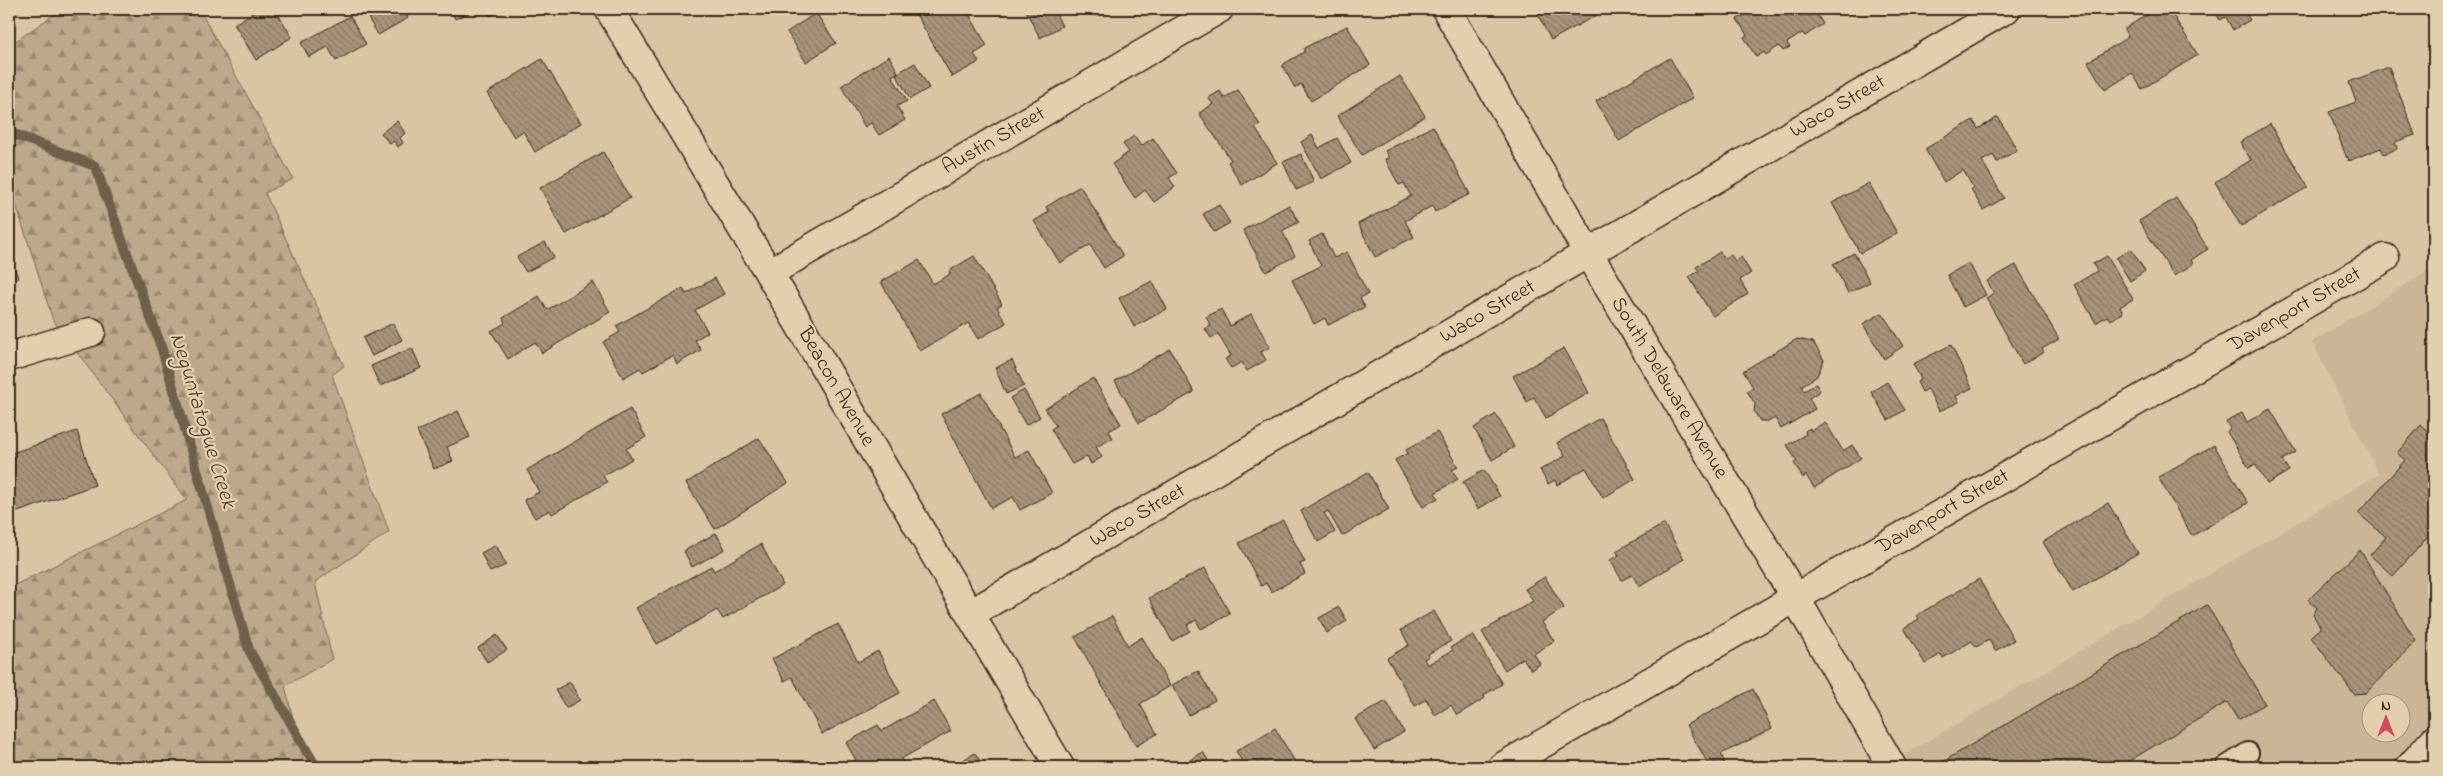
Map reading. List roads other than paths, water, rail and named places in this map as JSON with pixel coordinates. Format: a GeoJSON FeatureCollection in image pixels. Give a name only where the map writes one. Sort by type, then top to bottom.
{"type":"FeatureCollection","features":[{"type":"Feature","properties":{"kind":"street","name":"Beacon Avenue"},"geometry":{"type":"LineString","coordinates":[[609,9],[769,273],[1060,767]]}},
{"type":"Feature","properties":{"kind":"street","name":"Austin Street"},"geometry":{"type":"LineString","coordinates":[[769,273],[1219,9]]}},
{"type":"Feature","properties":{"kind":"street","name":"South Delaware Avenue"},"geometry":{"type":"LineString","coordinates":[[1446,9],[1588,253],[1795,597],[1892,767]]}},
{"type":"Feature","properties":{"kind":"street","name":"Waco Street"},"geometry":{"type":"LineString","coordinates":[[970,614],[2006,9]]}},
{"type":"Feature","properties":{"kind":"street","name":"Davenport Street"},"geometry":{"type":"LineString","coordinates":[[1502,767],[2385,258]]}},
{"type":"Feature","properties":{"kind":"street"},"geometry":{"type":"LineString","coordinates":[[9,358],[91,332]]}},
{"type":"Feature","properties":{"kind":"street"},"geometry":{"type":"LineString","coordinates":[[2410,767],[2434,740]]}},
{"type":"Feature","properties":{"kind":"lane"},"geometry":{"type":"LineString","coordinates":[[2226,767],[2248,753]]}},
{"type":"Feature","properties":{"kind":"waterway","name":"Neguntatogue Creek"},"geometry":{"type":"LineString","coordinates":[[9,132],[95,166],[161,346],[249,650],[316,767]]}}]}
